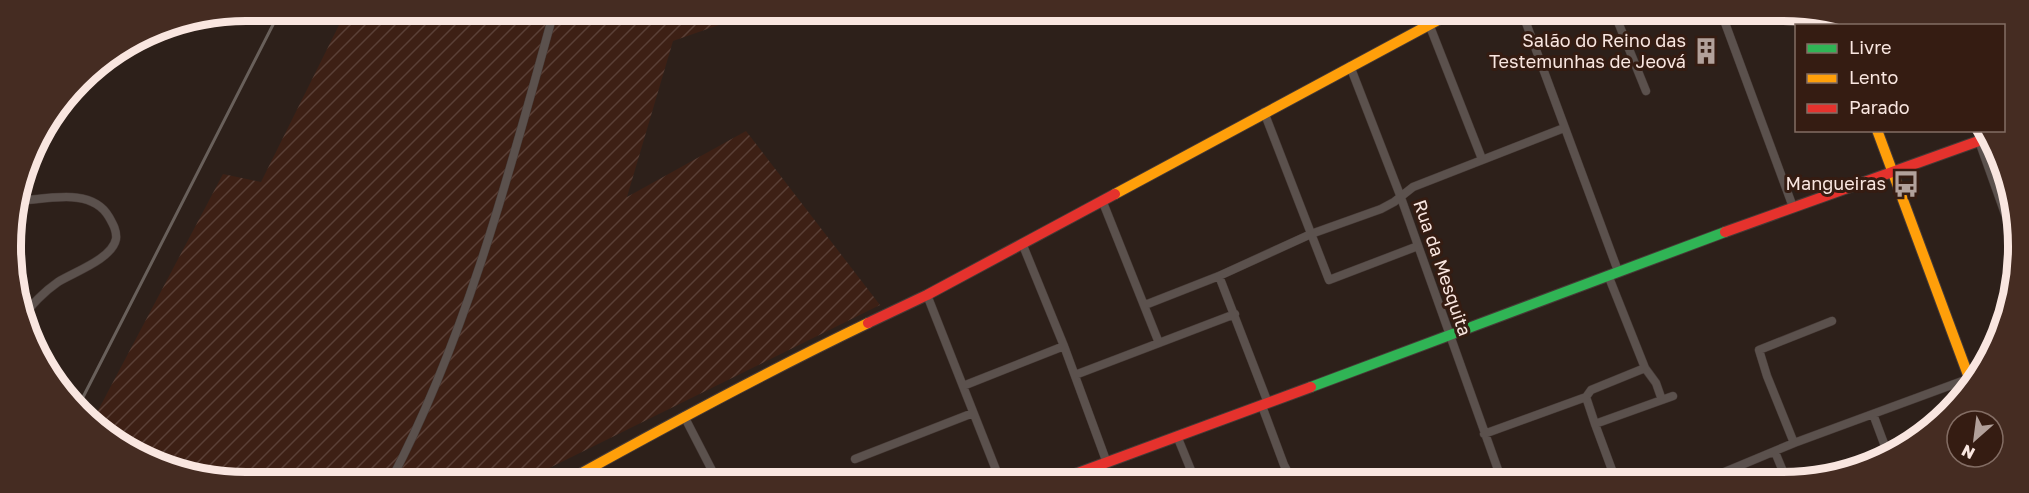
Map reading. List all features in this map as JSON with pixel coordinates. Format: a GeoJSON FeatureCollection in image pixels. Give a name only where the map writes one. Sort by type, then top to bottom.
{"type":"FeatureCollection","features":[{"type":"Feature","properties":{"kind":"street"},"geometry":{"type":"LineString","coordinates":[[395,472],[432,392],[469,299],[551,21]]}},
{"type":"Feature","properties":{"kind":"street"},"geometry":{"type":"LineString","coordinates":[[583,472],[799,356],[927,295],[1435,21]]}},
{"type":"Feature","properties":{"kind":"street"},"geometry":{"type":"LineString","coordinates":[[1525,21],[1645,368],[1656,383],[1662,400]]}},
{"type":"Feature","properties":{"kind":"street"},"geometry":{"type":"LineString","coordinates":[[1618,21],[1646,91]]}},
{"type":"Feature","properties":{"kind":"street"},"geometry":{"type":"LineString","coordinates":[[1724,21],[1793,207]]}},
{"type":"Feature","properties":{"kind":"street"},"geometry":{"type":"LineString","coordinates":[[1429,24],[1482,159]]}},
{"type":"Feature","properties":{"kind":"street","name":"Rua da Mesquita"},"geometry":{"type":"LineString","coordinates":[[1350,66],[1400,195],[1499,472]]}},
{"type":"Feature","properties":{"kind":"street"},"geometry":{"type":"LineString","coordinates":[[1264,112],[1329,280],[1418,246]]}},
{"type":"Feature","properties":{"kind":"street"},"geometry":{"type":"LineString","coordinates":[[1145,305],[1219,276],[1311,234],[1381,209],[1413,187],[1564,128]]}},
{"type":"Feature","properties":{"kind":"street"},"geometry":{"type":"LineString","coordinates":[[1878,132],[1970,373]]}},
{"type":"Feature","properties":{"kind":"street"},"geometry":{"type":"LineString","coordinates":[[1082,472],[1450,336],[1613,273],[1982,141]]}},
{"type":"Feature","properties":{"kind":"street"},"geometry":{"type":"LineString","coordinates":[[1986,148],[2005,209]]}},
{"type":"Feature","properties":{"kind":"street"},"geometry":{"type":"LineString","coordinates":[[26,201],[88,199],[106,211],[115,229],[116,241],[107,255],[55,284],[30,308]]}},
{"type":"Feature","properties":{"kind":"street"},"geometry":{"type":"LineString","coordinates":[[1102,200],[1159,343]]}},
{"type":"Feature","properties":{"kind":"street"},"geometry":{"type":"LineString","coordinates":[[1022,243],[1064,346],[1107,463]]}},
{"type":"Feature","properties":{"kind":"street"},"geometry":{"type":"LineString","coordinates":[[1219,276],[1235,314],[1288,472]]}},
{"type":"Feature","properties":{"kind":"street"},"geometry":{"type":"LineString","coordinates":[[927,295],[997,472]]}},
{"type":"Feature","properties":{"kind":"street"},"geometry":{"type":"LineString","coordinates":[[1075,375],[1235,314]]}},
{"type":"Feature","properties":{"kind":"street"},"geometry":{"type":"LineString","coordinates":[[1794,443],[1759,350],[1832,321]]}},
{"type":"Feature","properties":{"kind":"street"},"geometry":{"type":"LineString","coordinates":[[963,386],[1064,346]]}},
{"type":"Feature","properties":{"kind":"street"},"geometry":{"type":"LineString","coordinates":[[1484,434],[1586,397],[1591,390],[1645,368]]}},
{"type":"Feature","properties":{"kind":"street"},"geometry":{"type":"LineString","coordinates":[[1724,472],[1794,443],[1962,382]]}},
{"type":"Feature","properties":{"kind":"street"},"geometry":{"type":"LineString","coordinates":[[1595,424],[1673,396]]}},
{"type":"Feature","properties":{"kind":"street"},"geometry":{"type":"LineString","coordinates":[[1586,397],[1612,470]]}},
{"type":"Feature","properties":{"kind":"street"},"geometry":{"type":"LineString","coordinates":[[855,459],[973,413]]}},
{"type":"Feature","properties":{"kind":"street"},"geometry":{"type":"LineString","coordinates":[[1873,414],[1885,448]]}},
{"type":"Feature","properties":{"kind":"street"},"geometry":{"type":"LineString","coordinates":[[684,416],[713,472]]}},
{"type":"Feature","properties":{"kind":"street"},"geometry":{"type":"LineString","coordinates":[[1178,436],[1192,472]]}},
{"type":"Feature","properties":{"kind":"street"},"geometry":{"type":"LineString","coordinates":[[1775,452],[1783,472]]}},
{"type":"Feature","properties":{"kind":"shaded area"},"geometry":{"type":"Polygon","coordinates":[[[341,21],[730,21],[673,41],[627,197],[746,131],[880,305],[541,472],[232,472],[203,468],[147,449],[121,434],[96,414],[223,174],[261,182],[341,21]]]}},
{"type":"Feature","properties":{"kind":"railway"},"geometry":{"type":"LineString","coordinates":[[82,400],[275,21]]}},
{"type":"Feature","properties":{"kind":"traffic: fast"},"geometry":{"type":"LineString","coordinates":[[1311,387],[1725,232]]}},
{"type":"Feature","properties":{"kind":"traffic: slow"},"geometry":{"type":"LineString","coordinates":[[1115,194],[1436,21]]}},
{"type":"Feature","properties":{"kind":"traffic: slow"},"geometry":{"type":"LineString","coordinates":[[1878,132],[1968,375]]}},
{"type":"Feature","properties":{"kind":"traffic: slow"},"geometry":{"type":"LineString","coordinates":[[584,472],[717,399],[868,323]]}},
{"type":"Feature","properties":{"kind":"traffic: jam"},"geometry":{"type":"LineString","coordinates":[[1725,232],[1981,140]]}},
{"type":"Feature","properties":{"kind":"traffic: jam"},"geometry":{"type":"LineString","coordinates":[[868,323],[927,295],[1115,194]]}},
{"type":"Feature","properties":{"kind":"traffic: jam"},"geometry":{"type":"LineString","coordinates":[[1081,472],[1311,387]]}},
{"type":"Feature","properties":{"kind":"place","name":"Salão do Reino das Testemunhas de Jeová"},"geometry":{"type":"Point","coordinates":[1706,51]}},
{"type":"Feature","properties":{"kind":"place","name":"Mangueiras"},"geometry":{"type":"Point","coordinates":[1906,184]}}]}
